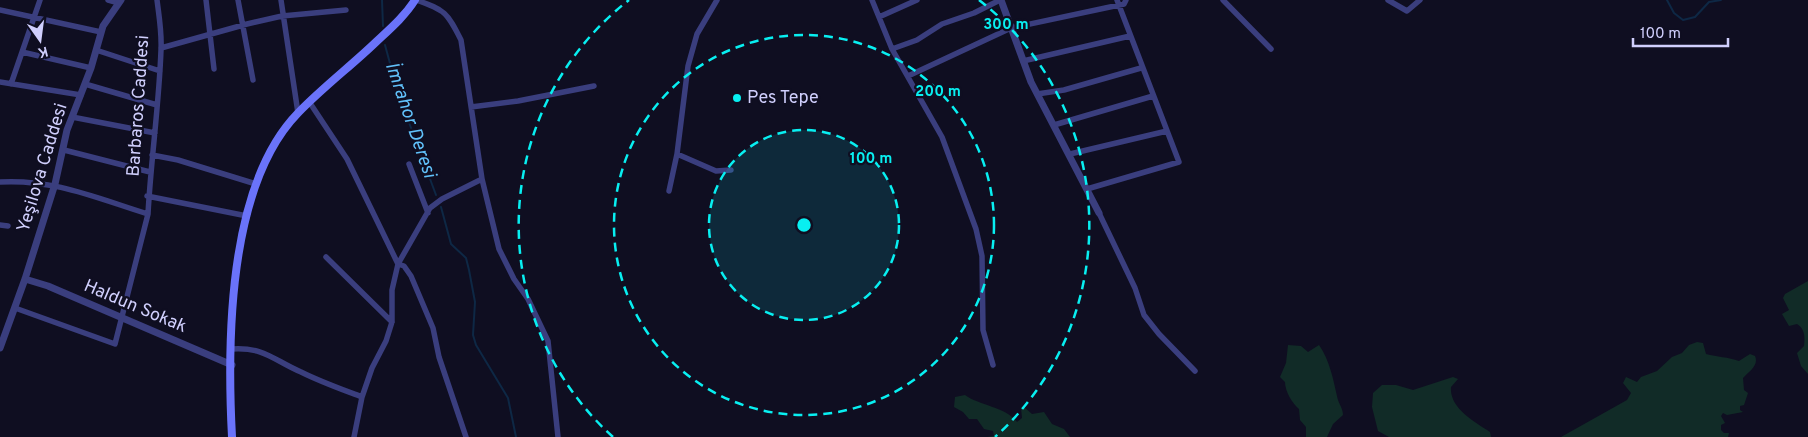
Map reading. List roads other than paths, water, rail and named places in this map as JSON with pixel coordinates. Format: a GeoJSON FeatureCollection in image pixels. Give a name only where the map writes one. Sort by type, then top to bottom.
{"type":"FeatureCollection","features":[{"type":"Feature","properties":{"kind":"main road"},"geometry":{"type":"LineString","coordinates":[[232,435],[232,298],[241,236],[256,184],[266,160],[279,137],[298,113],[392,27],[407,12],[415,0]]}},
{"type":"Feature","properties":{"kind":"street"},"geometry":{"type":"LineString","coordinates":[[11,84],[40,0]]}},
{"type":"Feature","properties":{"kind":"street"},"geometry":{"type":"LineString","coordinates":[[108,0],[120,2]]}},
{"type":"Feature","properties":{"kind":"street","name":"Barbaros Caddesi"},"geometry":{"type":"LineString","coordinates":[[15,308],[115,344],[148,214],[147,196],[155,133],[161,48],[157,0]]}},
{"type":"Feature","properties":{"kind":"street"},"geometry":{"type":"LineString","coordinates":[[206,0],[214,69]]}},
{"type":"Feature","properties":{"kind":"street"},"geometry":{"type":"LineString","coordinates":[[238,0],[253,80]]}},
{"type":"Feature","properties":{"kind":"street"},"geometry":{"type":"LineString","coordinates":[[281,0],[298,113]]}},
{"type":"Feature","properties":{"kind":"street"},"geometry":{"type":"LineString","coordinates":[[415,0],[442,9],[452,22],[461,40],[482,180],[499,249],[514,280],[528,299],[548,341],[558,437]]}},
{"type":"Feature","properties":{"kind":"street"},"geometry":{"type":"LineString","coordinates":[[669,191],[677,154],[688,66],[698,34],[717,0]]}},
{"type":"Feature","properties":{"kind":"street"},"geometry":{"type":"LineString","coordinates":[[872,0],[892,48],[942,137],[976,229],[982,256],[983,330],[993,365]]}},
{"type":"Feature","properties":{"kind":"street"},"geometry":{"type":"LineString","coordinates":[[879,17],[917,0]]}},
{"type":"Feature","properties":{"kind":"street"},"geometry":{"type":"LineString","coordinates":[[892,48],[917,40],[942,24],[974,13],[1000,0],[1037,94],[1070,154],[1099,213],[1134,288],[1144,315],[1159,334],[1195,371]]}},
{"type":"Feature","properties":{"kind":"street"},"geometry":{"type":"LineString","coordinates":[[908,76],[1011,28],[1118,2],[1124,4],[1126,0]]}},
{"type":"Feature","properties":{"kind":"street"},"geometry":{"type":"LineString","coordinates":[[1223,0],[1271,50]]}},
{"type":"Feature","properties":{"kind":"street"},"geometry":{"type":"LineString","coordinates":[[1388,0],[1407,11],[1420,0]]}},
{"type":"Feature","properties":{"kind":"street","name":"Yeşilova Caddesi"},"geometry":{"type":"LineString","coordinates":[[0,348],[25,279],[55,184],[72,117],[86,84],[103,26],[120,2]]}},
{"type":"Feature","properties":{"kind":"street"},"geometry":{"type":"LineString","coordinates":[[1087,189],[1178,162],[1141,68],[1118,2]]}},
{"type":"Feature","properties":{"kind":"street"},"geometry":{"type":"LineString","coordinates":[[0,10],[101,32]]}},
{"type":"Feature","properties":{"kind":"street"},"geometry":{"type":"LineString","coordinates":[[161,48],[210,36],[242,25],[282,16],[346,10]]}},
{"type":"Feature","properties":{"kind":"street"},"geometry":{"type":"LineString","coordinates":[[1023,61],[1130,36]]}},
{"type":"Feature","properties":{"kind":"street"},"geometry":{"type":"LineString","coordinates":[[96,50],[160,71]]}},
{"type":"Feature","properties":{"kind":"street"},"geometry":{"type":"LineString","coordinates":[[22,52],[91,68]]}},
{"type":"Feature","properties":{"kind":"street"},"geometry":{"type":"LineString","coordinates":[[1037,94],[1064,90],[1141,68]]}},
{"type":"Feature","properties":{"kind":"street"},"geometry":{"type":"LineString","coordinates":[[0,82],[82,95]]}},
{"type":"Feature","properties":{"kind":"street"},"geometry":{"type":"LineString","coordinates":[[86,84],[157,106]]}},
{"type":"Feature","properties":{"kind":"street"},"geometry":{"type":"LineString","coordinates":[[471,107],[518,101],[594,86]]}},
{"type":"Feature","properties":{"kind":"street"},"geometry":{"type":"LineString","coordinates":[[1054,125],[1153,96]]}},
{"type":"Feature","properties":{"kind":"street"},"geometry":{"type":"LineString","coordinates":[[310,103],[347,160],[398,264],[404,266],[411,276],[433,328],[441,364],[466,437]]}},
{"type":"Feature","properties":{"kind":"street"},"geometry":{"type":"LineString","coordinates":[[72,117],[155,133]]}},
{"type":"Feature","properties":{"kind":"street"},"geometry":{"type":"LineString","coordinates":[[1070,154],[1167,131]]}},
{"type":"Feature","properties":{"kind":"street"},"geometry":{"type":"LineString","coordinates":[[64,150],[150,172]]}},
{"type":"Feature","properties":{"kind":"street"},"geometry":{"type":"LineString","coordinates":[[677,154],[716,172],[731,170]]}},
{"type":"Feature","properties":{"kind":"street"},"geometry":{"type":"LineString","coordinates":[[152,155],[178,160],[256,184]]}},
{"type":"Feature","properties":{"kind":"street"},"geometry":{"type":"LineString","coordinates":[[409,164],[428,213]]}},
{"type":"Feature","properties":{"kind":"street"},"geometry":{"type":"LineString","coordinates":[[354,437],[362,397],[392,322],[392,290],[398,264],[428,213],[442,199],[482,180]]}},
{"type":"Feature","properties":{"kind":"street"},"geometry":{"type":"LineString","coordinates":[[0,182],[24,181],[55,184],[148,214]]}},
{"type":"Feature","properties":{"kind":"street"},"geometry":{"type":"LineString","coordinates":[[147,196],[247,216]]}},
{"type":"Feature","properties":{"kind":"street"},"geometry":{"type":"LineString","coordinates":[[0,225],[8,226]]}},
{"type":"Feature","properties":{"kind":"street"},"geometry":{"type":"LineString","coordinates":[[326,257],[392,322]]}},
{"type":"Feature","properties":{"kind":"street","name":"Haldun Sokak"},"geometry":{"type":"LineString","coordinates":[[25,279],[232,365]]}},
{"type":"Feature","properties":{"kind":"street"},"geometry":{"type":"LineString","coordinates":[[232,349],[248,348],[273,355],[302,373],[362,397]]}},
{"type":"Feature","properties":{"kind":"waterway","name":"İmrahor Deresi"},"geometry":{"type":"LineString","coordinates":[[382,0],[383,26]]}},
{"type":"Feature","properties":{"kind":"waterway"},"geometry":{"type":"LineString","coordinates":[[1667,0],[1674,13],[1683,20],[1695,17],[1709,2],[1721,0]]}},
{"type":"Feature","properties":{"kind":"waterway","name":"İmrahor Deresi"},"geometry":{"type":"LineString","coordinates":[[385,45],[398,93],[436,195]]}},
{"type":"Feature","properties":{"kind":"waterway","name":"İmrahor Deresi"},"geometry":{"type":"LineString","coordinates":[[441,207],[451,244],[466,258],[475,302],[473,335],[476,345],[508,398],[516,437]]}},
{"type":"Feature","properties":{"kind":"place","name":"Pes Tepe"},"geometry":{"type":"Point","coordinates":[737,98]}}]}
